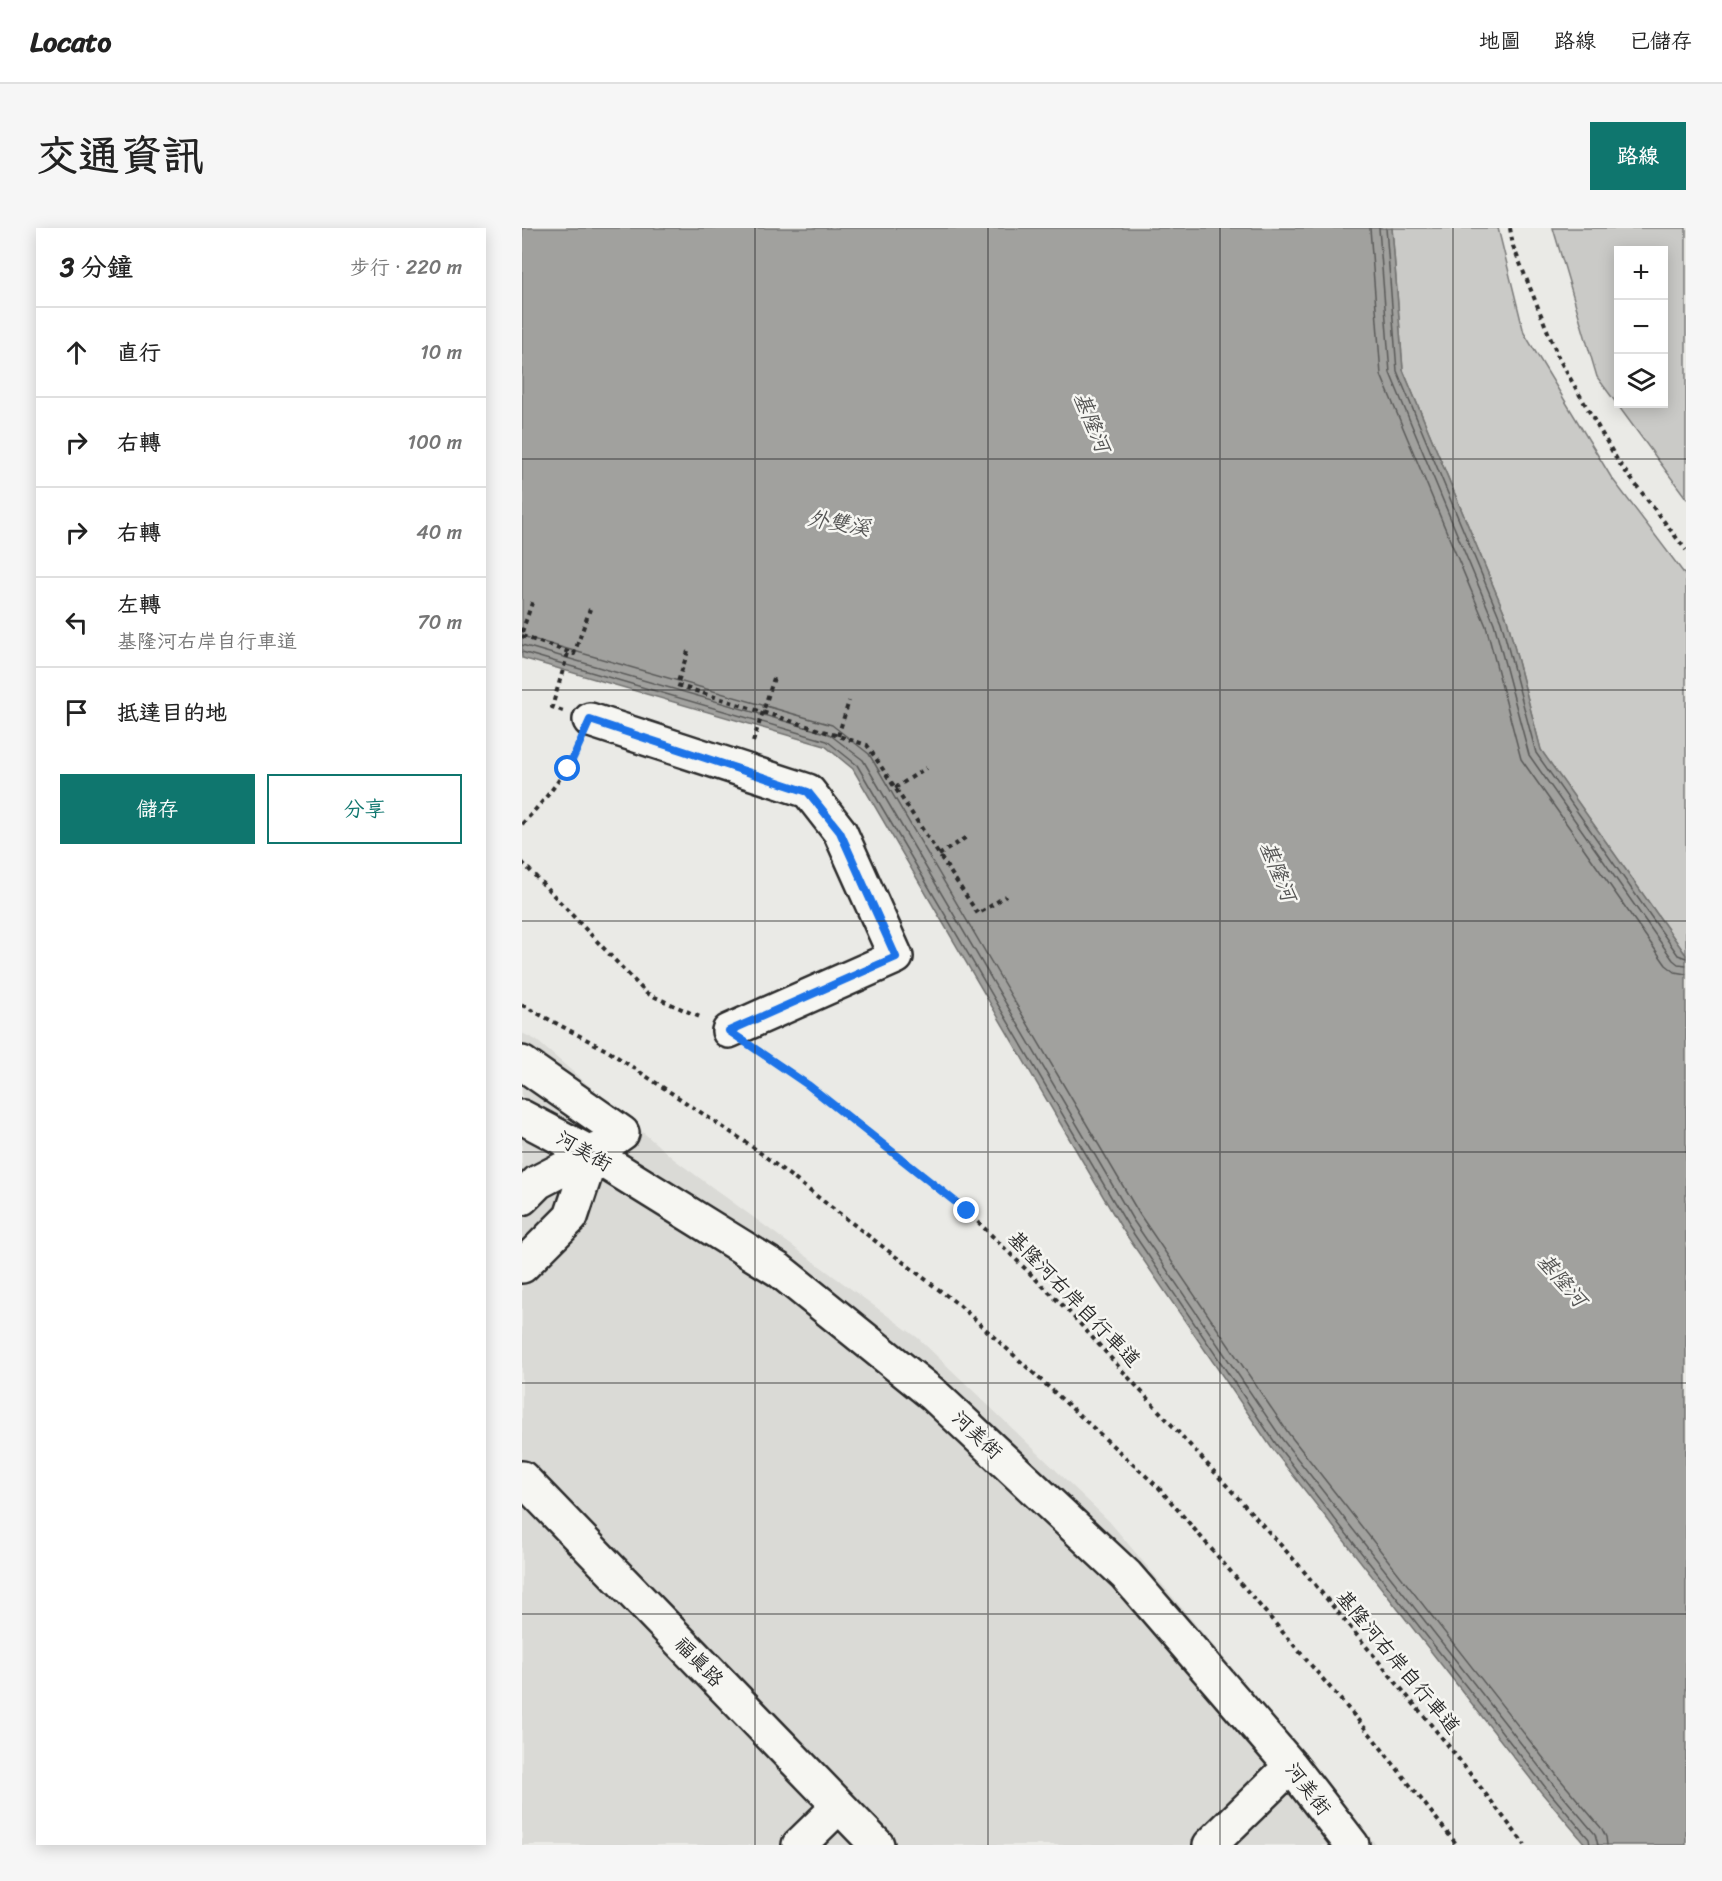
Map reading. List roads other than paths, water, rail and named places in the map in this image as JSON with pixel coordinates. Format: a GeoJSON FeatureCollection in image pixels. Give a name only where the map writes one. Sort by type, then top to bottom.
{"type":"FeatureCollection","features":[{"type":"Feature","properties":{"kind":"street"},"geometry":{"type":"LineString","coordinates":[[590,720],[808,792],[840,832],[892,946],[896,957],[729,1031]]}},
{"type":"Feature","properties":{"kind":"street"},"geometry":{"type":"LineString","coordinates":[[522,1063],[622,1133],[592,1154],[538,1182],[522,1198]]}},
{"type":"Feature","properties":{"kind":"street","name":"河美街"},"geometry":{"type":"LineString","coordinates":[[522,1117],[592,1154],[779,1270],[934,1395],[1126,1575],[1291,1766],[1352,1845]]}},
{"type":"Feature","properties":{"kind":"street"},"geometry":{"type":"LineString","coordinates":[[522,1266],[571,1217],[592,1154]]}},
{"type":"Feature","properties":{"kind":"street","name":"福真路"},"geometry":{"type":"LineString","coordinates":[[522,1478],[877,1845]]}},
{"type":"Feature","properties":{"kind":"street"},"geometry":{"type":"LineString","coordinates":[[1209,1845],[1291,1766]]}},
{"type":"Feature","properties":{"kind":"street"},"geometry":{"type":"LineString","coordinates":[[799,1845],[838,1806]]}},
{"type":"Feature","properties":{"kind":"water"},"geometry":{"type":"Polygon","coordinates":[[[522,228],[1392,228],[1403,370],[1507,619],[1541,750],[1686,955],[1686,1845],[1586,1845],[1541,1792],[1271,1447],[1121,1227],[853,769],[825,746],[522,658],[522,228]]]}},
{"type":"Feature","properties":{"kind":"water label","name":"基隆河"},"geometry":{"type":"Point","coordinates":[1092,422]}},
{"type":"Feature","properties":{"kind":"water label","name":"外雙溪"},"geometry":{"type":"Point","coordinates":[839,523]}},
{"type":"Feature","properties":{"kind":"water label","name":"基隆河"},"geometry":{"type":"Point","coordinates":[1278,871]}},
{"type":"Feature","properties":{"kind":"water label","name":"基隆河"},"geometry":{"type":"Point","coordinates":[1562,1280]}}]}
